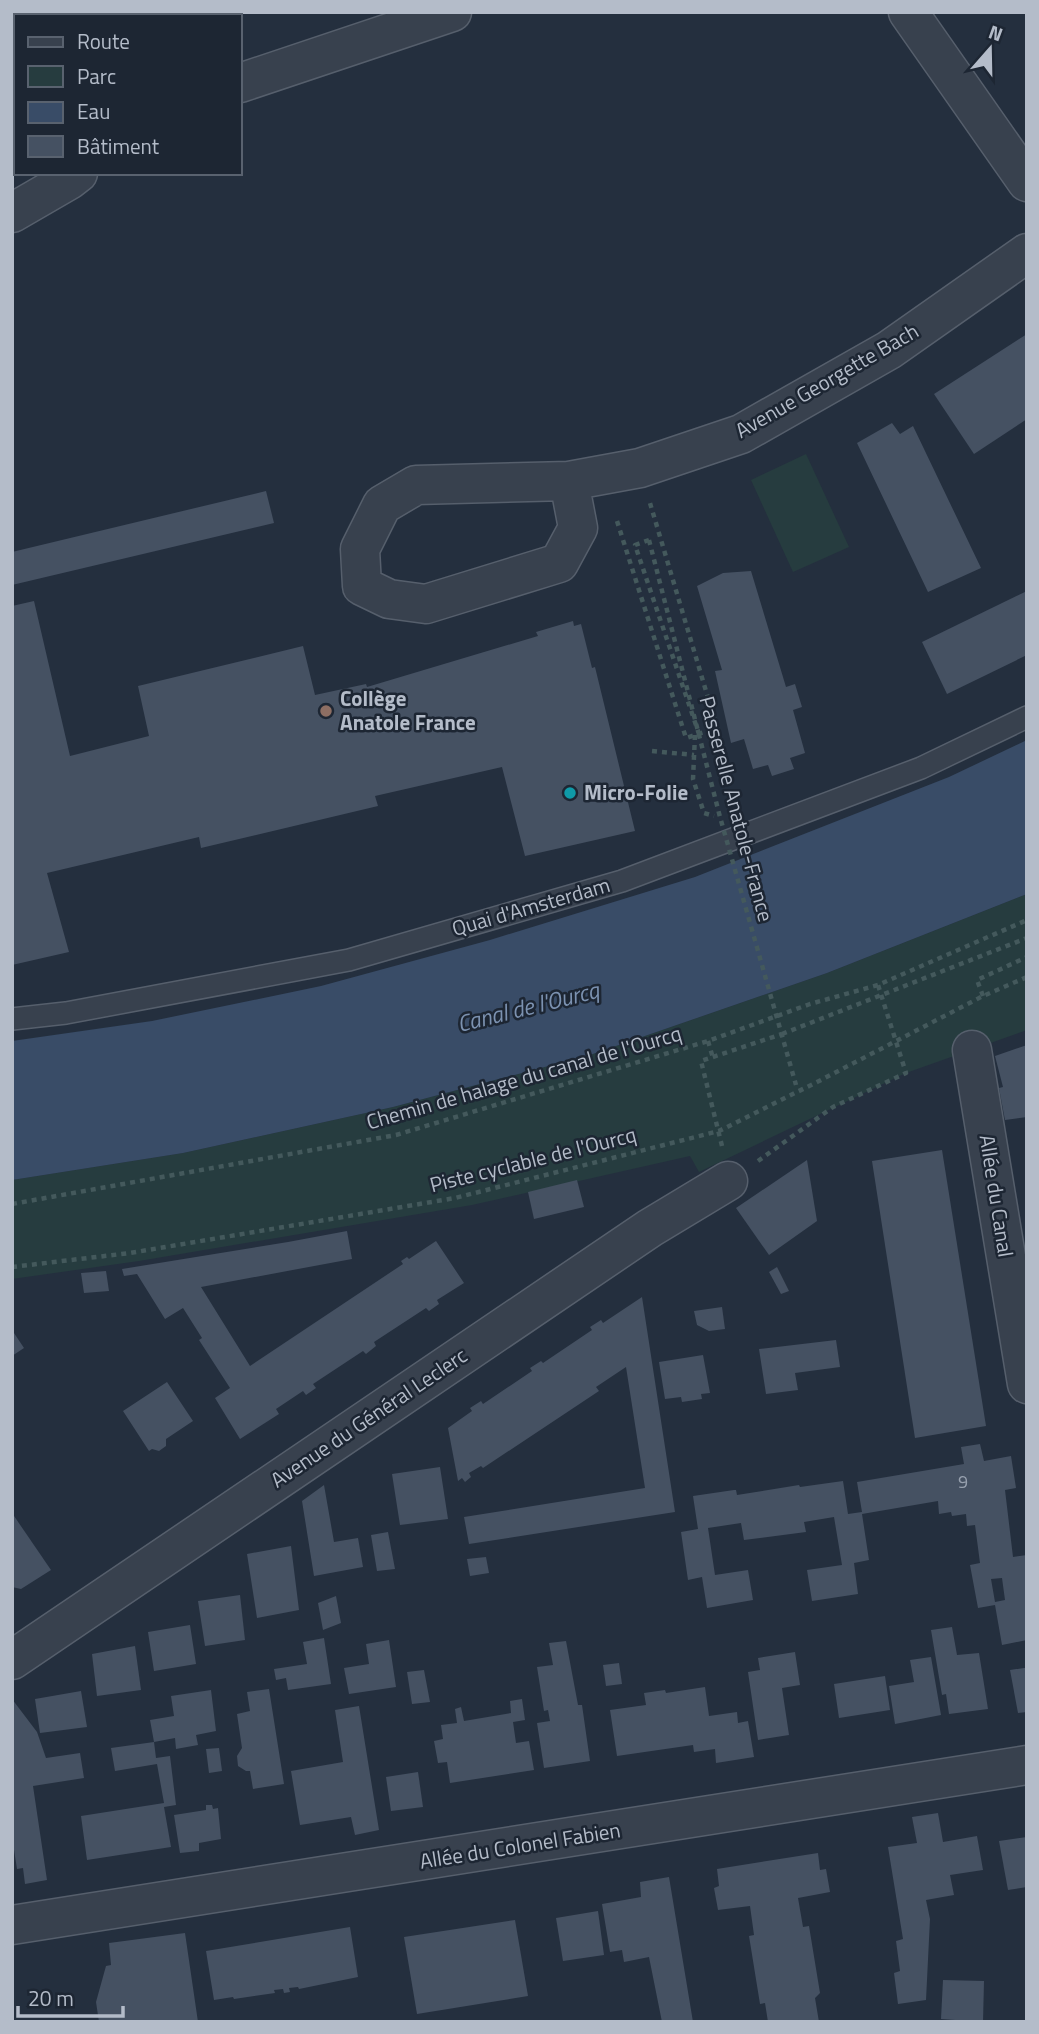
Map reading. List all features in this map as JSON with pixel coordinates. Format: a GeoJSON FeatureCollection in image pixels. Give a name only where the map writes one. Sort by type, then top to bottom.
{"type":"FeatureCollection","features":[{"type":"Feature","properties":{"kind":"street"},"geometry":{"type":"LineString","coordinates":[[242,82],[452,12]]}},
{"type":"Feature","properties":{"kind":"street"},"geometry":{"type":"LineString","coordinates":[[908,12],[1027,182]]}},
{"type":"Feature","properties":{"kind":"street"},"geometry":{"type":"LineString","coordinates":[[12,213],[75,175]]}},
{"type":"Feature","properties":{"kind":"street","name":"Avenue Georgette Bach"},"geometry":{"type":"LineString","coordinates":[[586,478],[578,528],[559,563],[426,604],[389,599],[362,586],[360,549],[382,505],[416,485],[586,478],[640,468],[741,434],[889,350],[1027,253]]}},
{"type":"Feature","properties":{"kind":"street","name":"Allée du Canal"},"geometry":{"type":"LineString","coordinates":[[972,1050],[1027,1384]]}},
{"type":"Feature","properties":{"kind":"street","name":"Avenue du Général Leclerc"},"geometry":{"type":"LineString","coordinates":[[12,1660],[650,1228],[728,1181]]}},
{"type":"Feature","properties":{"kind":"street","name":"Allée du Colonel Fabien"},"geometry":{"type":"LineString","coordinates":[[12,1925],[1027,1765]]}},
{"type":"Feature","properties":{"kind":"lane","name":"Quai d'Amsterdam"},"geometry":{"type":"LineString","coordinates":[[12,1019],[66,1013],[349,960],[622,881],[921,768],[1027,717]]}},
{"type":"Feature","properties":{"kind":"path"},"geometry":{"type":"LineString","coordinates":[[586,478],[686,738],[717,728],[640,468]]}},
{"type":"Feature","properties":{"kind":"path","name":"Passerelle Anatole-France"},"geometry":{"type":"LineString","coordinates":[[697,735],[694,719],[635,545],[649,540],[720,817],[796,1085]]}},
{"type":"Feature","properties":{"kind":"path"},"geometry":{"type":"LineString","coordinates":[[697,735],[693,779],[704,813]]}},
{"type":"Feature","properties":{"kind":"path"},"geometry":{"type":"LineString","coordinates":[[652,751],[694,755]]}},
{"type":"Feature","properties":{"kind":"path","name":"Chemin de halage du canal de l'Ourcq"},"geometry":{"type":"LineString","coordinates":[[12,1204],[396,1135],[708,1041],[810,1004],[878,985],[1027,920]]}},
{"type":"Feature","properties":{"kind":"path"},"geometry":{"type":"LineString","coordinates":[[719,1131],[701,1061],[782,1034],[1027,938]]}},
{"type":"Feature","properties":{"kind":"path"},"geometry":{"type":"LineString","coordinates":[[983,996],[977,980],[1027,957]]}},
{"type":"Feature","properties":{"kind":"path","name":"Piste cyclable de l'Ourcq"},"geometry":{"type":"LineString","coordinates":[[12,1267],[130,1253],[455,1198],[719,1131],[983,996],[1027,977]]}},
{"type":"Feature","properties":{"kind":"path"},"geometry":{"type":"LineString","coordinates":[[728,1181],[833,1107],[906,1073],[878,985]]}},
{"type":"Feature","properties":{"kind":"path"},"geometry":{"type":"LineString","coordinates":[[708,1041],[713,1058]]}},
{"type":"Feature","properties":{"kind":"green space"},"geometry":{"type":"Polygon","coordinates":[[[806,454],[849,547],[793,572],[751,480],[806,454]]]}},
{"type":"Feature","properties":{"kind":"green space"},"geometry":{"type":"Polygon","coordinates":[[[1027,894],[1027,1030],[906,1073],[699,1172],[690,1156],[472,1205],[139,1261],[12,1279],[12,1180],[183,1153],[393,1107],[590,1055],[827,973],[1027,894]]]}},
{"type":"Feature","properties":{"kind":"water","name":"Canal de l'Ourcq"},"geometry":{"type":"Polygon","coordinates":[[[1027,740],[1027,894],[827,973],[590,1055],[393,1107],[183,1153],[12,1180],[12,1041],[152,1021],[321,986],[490,940],[695,877],[949,777],[1027,740]]]}},
{"type":"Feature","properties":{"kind":"building"},"geometry":{"type":"Polygon","coordinates":[[[23,12],[174,12],[170,14],[23,12]]]}},
{"type":"Feature","properties":{"kind":"building"},"geometry":{"type":"Polygon","coordinates":[[[1027,334],[1027,419],[974,454],[934,394],[1027,334]]]}},
{"type":"Feature","properties":{"kind":"building"},"geometry":{"type":"Polygon","coordinates":[[[892,423],[900,434],[913,426],[981,568],[928,592],[857,443],[892,423]]]}},
{"type":"Feature","properties":{"kind":"building"},"geometry":{"type":"Polygon","coordinates":[[[266,491],[274,523],[12,585],[12,552],[266,491]]]}},
{"type":"Feature","properties":{"kind":"building"},"geometry":{"type":"Polygon","coordinates":[[[751,571],[786,687],[795,684],[802,707],[793,710],[805,753],[790,758],[794,769],[772,776],[768,765],[753,769],[744,739],[731,743],[715,671],[722,670],[697,586],[723,573],[751,571]]]}},
{"type":"Feature","properties":{"kind":"building"},"geometry":{"type":"Polygon","coordinates":[[[1027,591],[1027,655],[947,694],[922,642],[1027,591]]]}},
{"type":"Feature","properties":{"kind":"building"},"geometry":{"type":"Polygon","coordinates":[[[34,601],[70,756],[149,736],[138,686],[303,646],[315,695],[366,684],[367,687],[538,636],[536,632],[573,621],[574,626],[581,624],[592,668],[595,667],[635,831],[525,856],[502,767],[375,796],[378,806],[201,848],[199,837],[47,873],[69,952],[12,965],[12,606],[34,601]]]}},
{"type":"Feature","properties":{"kind":"building"},"geometry":{"type":"Polygon","coordinates":[[[1027,1045],[1027,1117],[1005,1120],[999,1088],[1003,1087],[995,1056],[1027,1045]]]}},
{"type":"Feature","properties":{"kind":"building"},"geometry":{"type":"Polygon","coordinates":[[[942,1150],[986,1426],[915,1438],[872,1161],[942,1150]]]}},
{"type":"Feature","properties":{"kind":"building"},"geometry":{"type":"Polygon","coordinates":[[[807,1160],[817,1221],[769,1255],[736,1208],[807,1160]]]}},
{"type":"Feature","properties":{"kind":"building"},"geometry":{"type":"Polygon","coordinates":[[[577,1180],[584,1207],[534,1219],[528,1192],[577,1180]]]}},
{"type":"Feature","properties":{"kind":"building"},"geometry":{"type":"Polygon","coordinates":[[[347,1231],[352,1259],[201,1287],[250,1366],[403,1264],[401,1261],[407,1257],[409,1259],[436,1241],[464,1283],[437,1300],[439,1304],[429,1311],[426,1308],[374,1342],[376,1346],[366,1354],[363,1351],[313,1384],[316,1388],[306,1395],[303,1391],[276,1409],[279,1414],[240,1439],[215,1398],[230,1388],[199,1340],[202,1338],[183,1308],[165,1319],[137,1274],[124,1276],[122,1269],[347,1231]]]}},
{"type":"Feature","properties":{"kind":"building"},"geometry":{"type":"Polygon","coordinates":[[[777,1267],[789,1291],[781,1294],[769,1272],[777,1267]]]}},
{"type":"Feature","properties":{"kind":"building"},"geometry":{"type":"Polygon","coordinates":[[[106,1271],[109,1291],[84,1293],[81,1273],[106,1271]]]}},
{"type":"Feature","properties":{"kind":"building"},"geometry":{"type":"Polygon","coordinates":[[[642,1297],[675,1512],[469,1544],[464,1517],[645,1488],[626,1367],[596,1387],[599,1391],[483,1468],[481,1466],[469,1473],[471,1477],[465,1482],[462,1478],[458,1481],[448,1428],[472,1411],[470,1408],[481,1401],[483,1404],[532,1371],[530,1368],[541,1361],[543,1363],[592,1330],[590,1327],[601,1320],[603,1323],[642,1297]]]}},
{"type":"Feature","properties":{"kind":"building"},"geometry":{"type":"Polygon","coordinates":[[[722,1307],[725,1329],[709,1331],[697,1325],[694,1311],[722,1307]]]}},
{"type":"Feature","properties":{"kind":"building"},"geometry":{"type":"Polygon","coordinates":[[[12,1330],[24,1348],[12,1356],[12,1330]]]}},
{"type":"Feature","properties":{"kind":"building"},"geometry":{"type":"Polygon","coordinates":[[[836,1340],[840,1367],[795,1373],[798,1390],[766,1394],[759,1349],[836,1340]]]}},
{"type":"Feature","properties":{"kind":"building"},"geometry":{"type":"Polygon","coordinates":[[[703,1355],[710,1393],[701,1394],[702,1399],[682,1402],[681,1397],[665,1399],[659,1362],[703,1355]]]}},
{"type":"Feature","properties":{"kind":"building"},"geometry":{"type":"Polygon","coordinates":[[[167,1382],[193,1421],[166,1439],[166,1446],[159,1451],[149,1451],[123,1411],[167,1382]]]}},
{"type":"Feature","properties":{"kind":"building"},"geometry":{"type":"Polygon","coordinates":[[[980,1444],[984,1461],[1011,1456],[1016,1488],[1005,1490],[1013,1557],[1027,1555],[1027,1640],[1002,1645],[995,1605],[978,1608],[970,1565],[980,1563],[975,1525],[967,1526],[966,1514],[939,1514],[938,1501],[862,1514],[869,1560],[854,1563],[858,1594],[812,1601],[807,1570],[842,1565],[834,1517],[804,1522],[806,1532],[744,1540],[741,1523],[708,1528],[715,1575],[748,1570],[753,1600],[707,1608],[702,1577],[688,1580],[681,1532],[698,1529],[693,1496],[734,1490],[737,1495],[843,1481],[848,1514],[862,1512],[857,1482],[964,1464],[961,1447],[980,1444]],[[1002,1578],[991,1579],[995,1602],[1005,1600],[1002,1578]]]}},
{"type":"Feature","properties":{"kind":"building"},"geometry":{"type":"Polygon","coordinates":[[[440,1467],[448,1519],[400,1525],[392,1474],[440,1467]]]}},
{"type":"Feature","properties":{"kind":"building"},"geometry":{"type":"Polygon","coordinates":[[[324,1485],[334,1542],[358,1538],[363,1567],[314,1576],[302,1501],[324,1485]]]}},
{"type":"Feature","properties":{"kind":"building"},"geometry":{"type":"Polygon","coordinates":[[[12,1513],[51,1570],[21,1589],[12,1587],[12,1513]]]}},
{"type":"Feature","properties":{"kind":"building"},"geometry":{"type":"Polygon","coordinates":[[[388,1532],[395,1569],[377,1571],[371,1535],[388,1532]]]}},
{"type":"Feature","properties":{"kind":"building"},"geometry":{"type":"Polygon","coordinates":[[[291,1546],[299,1610],[257,1618],[247,1554],[291,1546]]]}},
{"type":"Feature","properties":{"kind":"building"},"geometry":{"type":"Polygon","coordinates":[[[486,1557],[489,1573],[470,1576],[467,1559],[486,1557]]]}},
{"type":"Feature","properties":{"kind":"building"},"geometry":{"type":"Polygon","coordinates":[[[240,1595],[245,1640],[205,1646],[198,1601],[240,1595]]]}},
{"type":"Feature","properties":{"kind":"building"},"geometry":{"type":"Polygon","coordinates":[[[336,1596],[341,1623],[323,1630],[318,1603],[336,1596]]]}},
{"type":"Feature","properties":{"kind":"building"},"geometry":{"type":"Polygon","coordinates":[[[190,1625],[196,1664],[154,1671],[148,1632],[190,1625]]]}},
{"type":"Feature","properties":{"kind":"building"},"geometry":{"type":"Polygon","coordinates":[[[952,1627],[957,1655],[979,1653],[988,1709],[949,1714],[946,1694],[942,1695],[931,1630],[952,1627]]]}},
{"type":"Feature","properties":{"kind":"building"},"geometry":{"type":"Polygon","coordinates":[[[324,1638],[331,1684],[288,1690],[286,1678],[276,1680],[274,1669],[307,1664],[303,1642],[324,1638]]]}},
{"type":"Feature","properties":{"kind":"building"},"geometry":{"type":"Polygon","coordinates":[[[389,1640],[396,1687],[349,1694],[344,1668],[369,1664],[366,1644],[389,1640]]]}},
{"type":"Feature","properties":{"kind":"building"},"geometry":{"type":"Polygon","coordinates":[[[566,1641],[578,1705],[582,1705],[590,1761],[544,1768],[537,1723],[550,1721],[548,1710],[544,1711],[537,1667],[553,1665],[549,1643],[566,1641]]]}},
{"type":"Feature","properties":{"kind":"building"},"geometry":{"type":"Polygon","coordinates":[[[135,1646],[141,1690],[97,1696],[92,1654],[135,1646]]]}},
{"type":"Feature","properties":{"kind":"building"},"geometry":{"type":"Polygon","coordinates":[[[795,1652],[800,1685],[782,1688],[789,1735],[758,1740],[748,1672],[760,1670],[758,1658],[795,1652]]]}},
{"type":"Feature","properties":{"kind":"building"},"geometry":{"type":"Polygon","coordinates":[[[931,1657],[941,1715],[895,1724],[889,1686],[914,1682],[910,1660],[931,1657]]]}},
{"type":"Feature","properties":{"kind":"building"},"geometry":{"type":"Polygon","coordinates":[[[619,1663],[622,1684],[606,1686],[603,1665],[619,1663]]]}},
{"type":"Feature","properties":{"kind":"building"},"geometry":{"type":"Polygon","coordinates":[[[1027,1668],[1027,1712],[1018,1713],[1010,1670],[1027,1668]]]}},
{"type":"Feature","properties":{"kind":"building"},"geometry":{"type":"Polygon","coordinates":[[[424,1670],[430,1702],[412,1704],[407,1672],[424,1670]]]}},
{"type":"Feature","properties":{"kind":"building"},"geometry":{"type":"Polygon","coordinates":[[[885,1676],[890,1710],[839,1718],[834,1684],[885,1676]]]}},
{"type":"Feature","properties":{"kind":"building"},"geometry":{"type":"Polygon","coordinates":[[[705,1687],[709,1716],[737,1712],[738,1723],[748,1721],[754,1757],[716,1763],[715,1749],[694,1752],[693,1745],[617,1756],[610,1710],[646,1705],[644,1693],[665,1690],[666,1693],[705,1687]]]}},
{"type":"Feature","properties":{"kind":"building"},"geometry":{"type":"Polygon","coordinates":[[[269,1689],[284,1784],[253,1789],[250,1771],[238,1766],[237,1756],[242,1748],[237,1714],[250,1711],[247,1692],[269,1689]]]}},
{"type":"Feature","properties":{"kind":"building"},"geometry":{"type":"Polygon","coordinates":[[[211,1690],[216,1731],[196,1735],[198,1745],[176,1749],[175,1738],[154,1742],[150,1720],[174,1716],[171,1696],[211,1690]]]}},
{"type":"Feature","properties":{"kind":"building"},"geometry":{"type":"Polygon","coordinates":[[[81,1691],[87,1727],[40,1733],[35,1699],[81,1691]]]}},
{"type":"Feature","properties":{"kind":"building"},"geometry":{"type":"Polygon","coordinates":[[[12,1699],[37,1732],[46,1758],[80,1753],[84,1778],[33,1786],[47,1880],[25,1884],[23,1868],[17,1869],[12,1837],[12,1699]]]}},
{"type":"Feature","properties":{"kind":"building"},"geometry":{"type":"Polygon","coordinates":[[[522,1699],[525,1720],[513,1722],[516,1743],[529,1741],[534,1770],[450,1783],[447,1762],[438,1763],[434,1741],[443,1739],[441,1725],[457,1723],[455,1709],[461,1707],[464,1721],[511,1713],[510,1701],[522,1699]]]}},
{"type":"Feature","properties":{"kind":"building"},"geometry":{"type":"Polygon","coordinates":[[[359,1706],[379,1830],[355,1835],[351,1817],[300,1825],[291,1771],[343,1762],[335,1710],[359,1706]]]}},
{"type":"Feature","properties":{"kind":"building"},"geometry":{"type":"Polygon","coordinates":[[[154,1742],[156,1758],[170,1756],[176,1805],[164,1807],[171,1847],[87,1860],[81,1816],[164,1803],[157,1764],[115,1771],[111,1748],[154,1742]]]}},
{"type":"Feature","properties":{"kind":"building"},"geometry":{"type":"Polygon","coordinates":[[[219,1748],[222,1771],[209,1773],[206,1749],[219,1748]]]}},
{"type":"Feature","properties":{"kind":"building"},"geometry":{"type":"Polygon","coordinates":[[[418,1772],[423,1807],[391,1811],[386,1777],[418,1772]]]}},
{"type":"Feature","properties":{"kind":"building"},"geometry":{"type":"Polygon","coordinates":[[[206,1805],[212,1805],[213,1809],[218,1808],[221,1839],[199,1843],[199,1851],[180,1853],[174,1815],[206,1810],[206,1805]]]}},
{"type":"Feature","properties":{"kind":"building"},"geometry":{"type":"Polygon","coordinates":[[[938,1813],[943,1842],[977,1836],[983,1870],[950,1875],[954,1895],[926,1900],[930,1919],[926,2000],[898,2004],[894,1973],[900,1971],[896,1941],[903,1939],[888,1847],[917,1843],[912,1817],[938,1813]]]}},
{"type":"Feature","properties":{"kind":"building"},"geometry":{"type":"Polygon","coordinates":[[[1027,1837],[1027,1887],[1008,1890],[999,1841],[1027,1837]]]}},
{"type":"Feature","properties":{"kind":"building"},"geometry":{"type":"Polygon","coordinates":[[[818,1853],[820,1870],[826,1869],[830,1892],[798,1898],[803,1927],[809,1926],[820,1993],[815,1998],[819,2022],[768,2022],[765,2003],[760,2004],[749,1936],[754,1935],[750,1906],[718,1910],[714,1888],[719,1886],[717,1869],[818,1853]]]}},
{"type":"Feature","properties":{"kind":"building"},"geometry":{"type":"Polygon","coordinates":[[[669,1877],[693,2022],[662,2022],[649,1957],[624,1962],[622,1950],[610,1952],[602,1904],[641,1897],[640,1882],[669,1877]]]}},
{"type":"Feature","properties":{"kind":"building"},"geometry":{"type":"Polygon","coordinates":[[[598,1911],[604,1955],[563,1961],[556,1918],[598,1911]]]}},
{"type":"Feature","properties":{"kind":"building"},"geometry":{"type":"Polygon","coordinates":[[[515,1920],[528,1996],[417,2014],[404,1937],[515,1920]]]}},
{"type":"Feature","properties":{"kind":"building"},"geometry":{"type":"Polygon","coordinates":[[[350,1927],[358,1977],[299,1989],[289,1988],[290,1992],[284,1993],[283,1989],[274,1990],[275,1993],[214,2000],[206,1951],[350,1927]]]}},
{"type":"Feature","properties":{"kind":"building"},"geometry":{"type":"Polygon","coordinates":[[[185,1933],[198,2022],[99,2022],[96,2002],[106,1966],[111,1965],[109,1943],[185,1933]]]}},
{"type":"Feature","properties":{"kind":"building"},"geometry":{"type":"Polygon","coordinates":[[[943,1980],[984,1981],[983,2022],[941,2019],[943,1980]]]}},
{"type":"Feature","properties":{"kind":"place","name":"Collège Anatole France"},"geometry":{"type":"Point","coordinates":[326,711]}},
{"type":"Feature","properties":{"kind":"place","name":"Micro-Folie"},"geometry":{"type":"Point","coordinates":[570,793]}}]}
